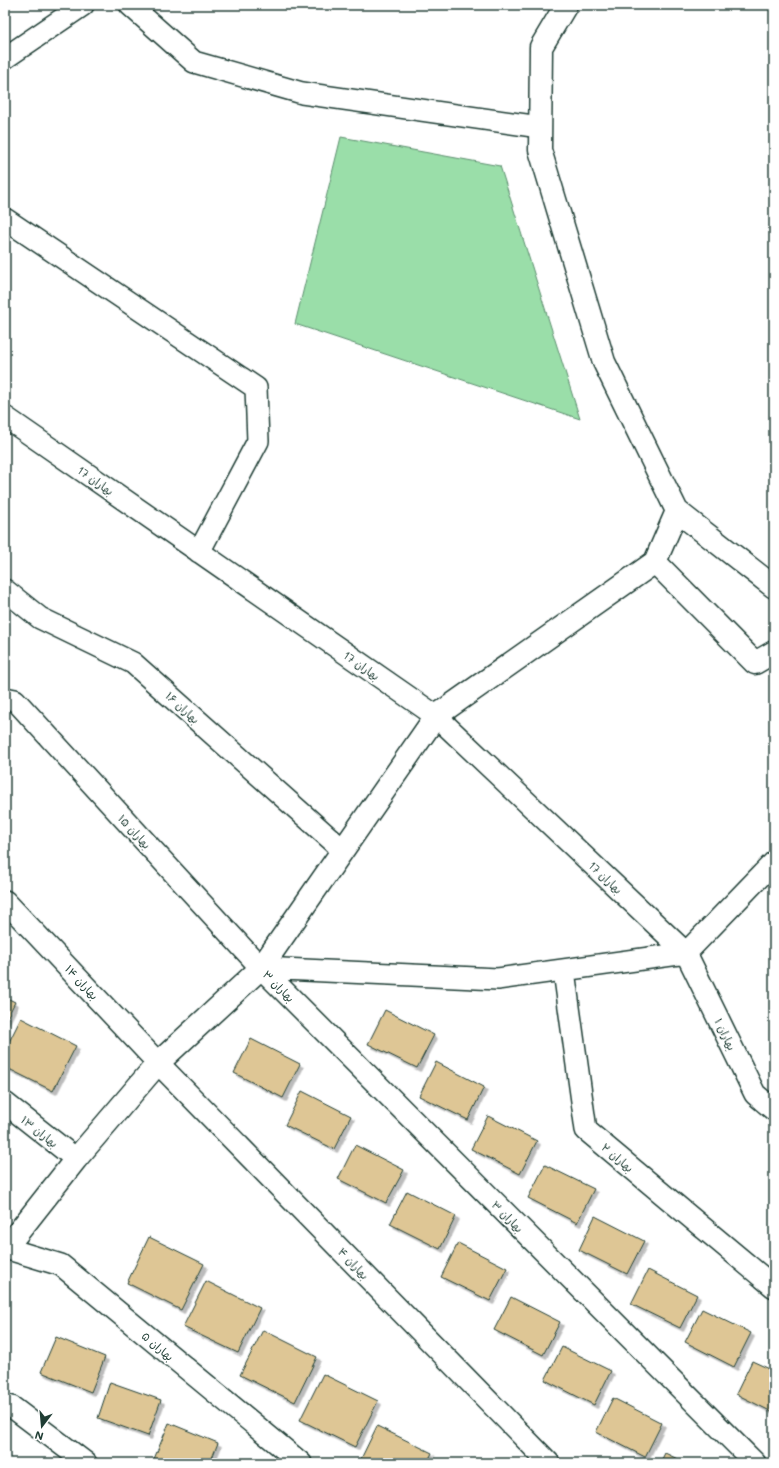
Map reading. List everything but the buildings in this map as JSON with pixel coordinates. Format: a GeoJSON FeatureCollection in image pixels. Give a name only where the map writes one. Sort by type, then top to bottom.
{"type":"FeatureCollection","features":[{"type":"Feature","properties":{"kind":"street"},"geometry":{"type":"LineString","coordinates":[[5,58],[83,5]]}},
{"type":"Feature","properties":{"kind":"street"},"geometry":{"type":"LineString","coordinates":[[130,5],[194,62],[302,93],[540,127]]}},
{"type":"Feature","properties":{"kind":"street"},"geometry":{"type":"LineString","coordinates":[[566,5],[541,47],[540,150],[604,362],[677,511],[774,587]]}},
{"type":"Feature","properties":{"kind":"street"},"geometry":{"type":"LineString","coordinates":[[5,219],[256,388],[258,441],[199,552]]}},
{"type":"Feature","properties":{"kind":"street","name":"بهاران 17"},"geometry":{"type":"LineString","coordinates":[[5,417],[436,716],[686,953]]}},
{"type":"Feature","properties":{"kind":"street"},"geometry":{"type":"LineString","coordinates":[[5,1248],[76,1159],[158,1063],[261,968],[436,716],[654,562],[677,511]]}},
{"type":"Feature","properties":{"kind":"street"},"geometry":{"type":"LineString","coordinates":[[654,562],[755,663],[774,652]]}},
{"type":"Feature","properties":{"kind":"street","name":"بهاران ۱۶"},"geometry":{"type":"LineString","coordinates":[[5,590],[40,618],[133,664],[343,850]]}},
{"type":"Feature","properties":{"kind":"street","name":"بهاران ۱۵"},"geometry":{"type":"LineString","coordinates":[[5,698],[15,700],[261,968]]}},
{"type":"Feature","properties":{"kind":"street"},"geometry":{"type":"LineString","coordinates":[[261,968],[498,979],[686,953],[774,862]]}},
{"type":"Feature","properties":{"kind":"street","name":"بهاران ۱۴"},"geometry":{"type":"LineString","coordinates":[[5,901],[158,1063]]}},
{"type":"Feature","properties":{"kind":"street","name":"بهاران ۱"},"geometry":{"type":"LineString","coordinates":[[686,953],[755,1094],[774,1110]]}},
{"type":"Feature","properties":{"kind":"street","name":"بهاران ۳"},"geometry":{"type":"LineString","coordinates":[[261,968],[755,1463]]}},
{"type":"Feature","properties":{"kind":"street","name":"بهاران ۲"},"geometry":{"type":"LineString","coordinates":[[564,971],[586,1130],[774,1287]]}},
{"type":"Feature","properties":{"kind":"street","name":"بهاران ۴"},"geometry":{"type":"LineString","coordinates":[[158,1063],[549,1463]]}},
{"type":"Feature","properties":{"kind":"street","name":"بهاران ۱۳"},"geometry":{"type":"LineString","coordinates":[[5,1103],[76,1159]]}},
{"type":"Feature","properties":{"kind":"street","name":"بهاران ۵"},"geometry":{"type":"LineString","coordinates":[[5,1248],[61,1265],[301,1463]]}},
{"type":"Feature","properties":{"kind":"street"},"geometry":{"type":"LineString","coordinates":[[5,1405],[12,1406],[86,1463]]}},
{"type":"Feature","properties":{"kind":"green space"},"geometry":{"type":"Polygon","coordinates":[[[341,137],[500,166],[580,419],[295,324],[341,137]]]}}]}
